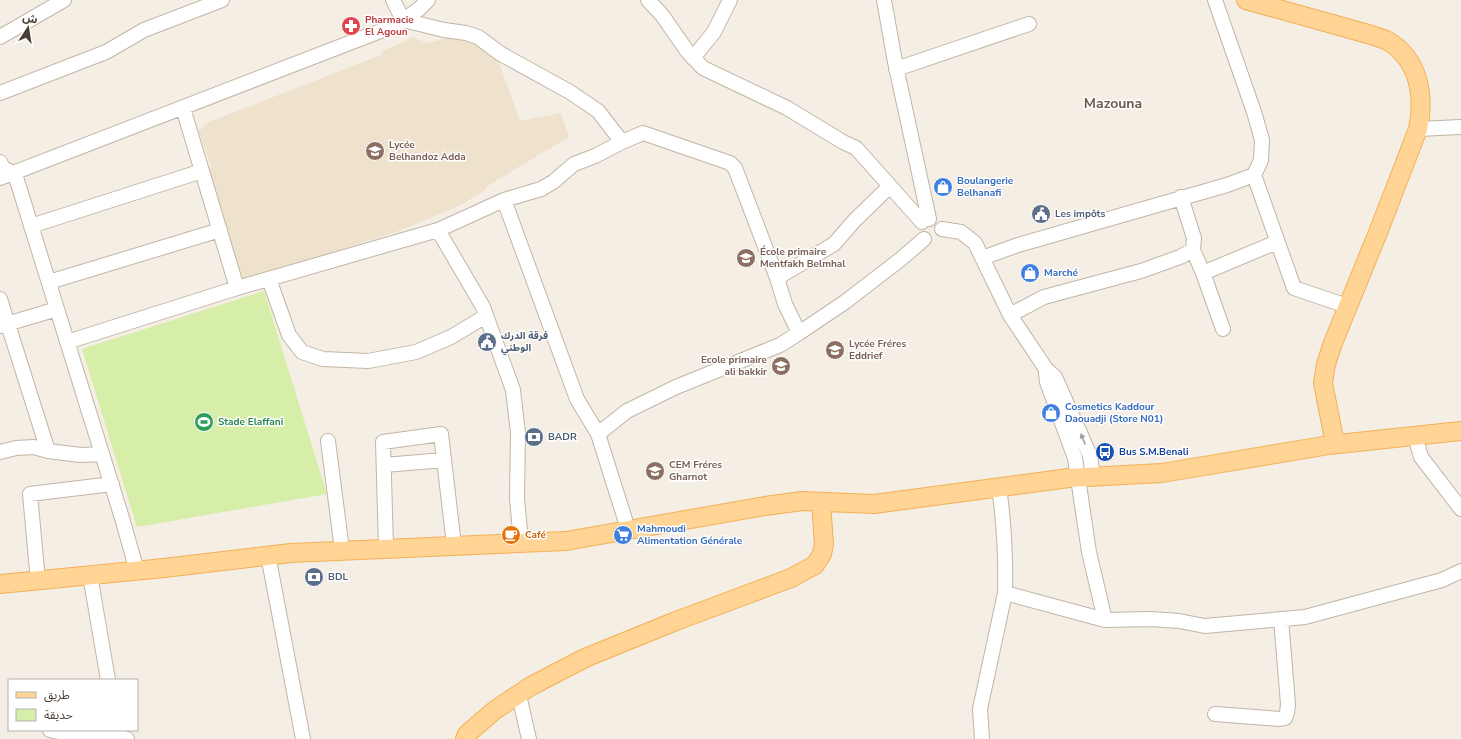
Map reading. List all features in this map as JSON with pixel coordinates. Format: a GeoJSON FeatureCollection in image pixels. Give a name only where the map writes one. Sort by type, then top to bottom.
{"type":"FeatureCollection","features":[{"type":"Feature","properties":{"kind":"main road"},"geometry":{"type":"LineString","coordinates":[[1246,0],[1368,34],[1386,41],[1402,52],[1411,64],[1418,80],[1421,99],[1421,115],[1418,129],[1379,230],[1347,306],[1326,364],[1323,383],[1335,444]]}},
{"type":"Feature","properties":{"kind":"main road"},"geometry":{"type":"LineString","coordinates":[[0,584],[138,571],[268,555],[342,550],[566,541],[765,506],[802,502],[874,504],[1086,477],[1162,473],[1335,444],[1461,431]]}},
{"type":"Feature","properties":{"kind":"main road"},"geometry":{"type":"LineString","coordinates":[[465,739],[467,734],[495,710],[518,694],[585,658],[676,621],[791,578],[815,565],[822,554],[824,544],[820,502]]}},
{"type":"Feature","properties":{"kind":"street"},"geometry":{"type":"LineString","coordinates":[[0,37],[64,0]]}},
{"type":"Feature","properties":{"kind":"street"},"geometry":{"type":"LineString","coordinates":[[0,93],[106,52],[144,30],[222,0]]}},
{"type":"Feature","properties":{"kind":"street"},"geometry":{"type":"LineString","coordinates":[[393,0],[404,20],[444,30],[466,33],[478,37],[501,54],[570,92],[598,111],[622,142]]}},
{"type":"Feature","properties":{"kind":"street"},"geometry":{"type":"LineString","coordinates":[[0,178],[14,174],[396,25],[419,9],[428,0]]}},
{"type":"Feature","properties":{"kind":"street"},"geometry":{"type":"LineString","coordinates":[[648,0],[662,15],[693,58],[703,68],[787,108],[843,142],[856,148],[890,186],[925,220],[936,220],[941,225],[942,229],[940,236],[934,241],[927,241],[924,239],[921,236],[919,229],[925,220],[884,0]]}},
{"type":"Feature","properties":{"kind":"street"},"geometry":{"type":"LineString","coordinates":[[693,58],[714,32],[730,0]]}},
{"type":"Feature","properties":{"kind":"street"},"geometry":{"type":"LineString","coordinates":[[1215,0],[1254,112],[1262,140],[1261,160],[1254,175],[1294,288],[1347,306]]}},
{"type":"Feature","properties":{"kind":"street"},"geometry":{"type":"LineString","coordinates":[[896,69],[1029,24]]}},
{"type":"Feature","properties":{"kind":"street"},"geometry":{"type":"LineString","coordinates":[[183,108],[237,288]]}},
{"type":"Feature","properties":{"kind":"street"},"geometry":{"type":"LineString","coordinates":[[1418,129],[1461,127]]}},
{"type":"Feature","properties":{"kind":"street"},"geometry":{"type":"LineString","coordinates":[[67,342],[237,288],[438,230],[504,200],[541,189],[553,182],[574,164],[595,156],[643,133],[730,163],[735,168],[777,278],[785,304],[798,333]]}},
{"type":"Feature","properties":{"kind":"street"},"geometry":{"type":"LineString","coordinates":[[0,162],[3,168],[14,174],[49,282],[138,571]]}},
{"type":"Feature","properties":{"kind":"street"},"geometry":{"type":"LineString","coordinates":[[31,226],[202,171]]}},
{"type":"Feature","properties":{"kind":"street"},"geometry":{"type":"LineString","coordinates":[[982,258],[1018,245],[1254,175]]}},
{"type":"Feature","properties":{"kind":"street"},"geometry":{"type":"LineString","coordinates":[[777,278],[834,244],[890,186]]}},
{"type":"Feature","properties":{"kind":"street"},"geometry":{"type":"LineString","coordinates":[[1181,197],[1194,238],[1193,250],[1223,329]]}},
{"type":"Feature","properties":{"kind":"street"},"geometry":{"type":"LineString","coordinates":[[504,200],[577,398],[598,434],[628,530]]}},
{"type":"Feature","properties":{"kind":"street"},"geometry":{"type":"LineString","coordinates":[[942,229],[961,232],[975,243],[1010,315],[1046,369],[1047,382],[1075,458],[1086,477],[1080,494],[1089,552],[1105,620]]}},
{"type":"Feature","properties":{"kind":"street"},"geometry":{"type":"LineString","coordinates":[[49,282],[220,230]]}},
{"type":"Feature","properties":{"kind":"street"},"geometry":{"type":"LineString","coordinates":[[438,230],[483,307],[513,390],[518,433],[517,499],[521,542]]}},
{"type":"Feature","properties":{"kind":"street"},"geometry":{"type":"LineString","coordinates":[[598,434],[627,411],[676,387],[780,345],[845,302],[901,260],[924,239]]}},
{"type":"Feature","properties":{"kind":"street"},"geometry":{"type":"LineString","coordinates":[[1203,273],[1277,242]]}},
{"type":"Feature","properties":{"kind":"street"},"geometry":{"type":"LineString","coordinates":[[1010,315],[1044,298],[1141,271],[1180,257],[1193,250]]}},
{"type":"Feature","properties":{"kind":"street"},"geometry":{"type":"LineString","coordinates":[[269,279],[289,335],[302,352],[323,359],[368,361],[416,352],[451,337],[486,316]]}},
{"type":"Feature","properties":{"kind":"street"},"geometry":{"type":"LineString","coordinates":[[0,300],[4,325],[48,451]]}},
{"type":"Feature","properties":{"kind":"street"},"geometry":{"type":"LineString","coordinates":[[4,325],[57,309]]}},
{"type":"Feature","properties":{"kind":"street"},"geometry":{"type":"LineString","coordinates":[[386,548],[383,442],[441,434],[454,545]]}},
{"type":"Feature","properties":{"kind":"street"},"geometry":{"type":"LineString","coordinates":[[1415,436],[1422,457],[1461,509]]}},
{"type":"Feature","properties":{"kind":"street"},"geometry":{"type":"LineString","coordinates":[[328,441],[342,550]]}},
{"type":"Feature","properties":{"kind":"street"},"geometry":{"type":"LineString","coordinates":[[0,452],[16,448],[34,447],[48,451],[81,455],[102,454]]}},
{"type":"Feature","properties":{"kind":"street"},"geometry":{"type":"LineString","coordinates":[[384,465],[444,460]]}},
{"type":"Feature","properties":{"kind":"street"},"geometry":{"type":"LineString","coordinates":[[38,581],[30,494],[112,484]]}},
{"type":"Feature","properties":{"kind":"street"},"geometry":{"type":"LineString","coordinates":[[982,739],[980,709],[1005,593],[1006,561],[999,487]]}},
{"type":"Feature","properties":{"kind":"street"},"geometry":{"type":"LineString","coordinates":[[268,555],[303,739]]}},
{"type":"Feature","properties":{"kind":"street"},"geometry":{"type":"LineString","coordinates":[[1005,593],[1105,620],[1151,619],[1179,621],[1205,626],[1305,617],[1442,580],[1461,571]]}},
{"type":"Feature","properties":{"kind":"street"},"geometry":{"type":"LineString","coordinates":[[90,575],[108,679]]}},
{"type":"Feature","properties":{"kind":"street"},"geometry":{"type":"LineString","coordinates":[[1215,714],[1280,719],[1285,718],[1288,714],[1281,619]]}},
{"type":"Feature","properties":{"kind":"street"},"geometry":{"type":"LineString","coordinates":[[518,694],[529,739]]}},
{"type":"Feature","properties":{"kind":"street"},"geometry":{"type":"LineString","coordinates":[[53,731],[60,733],[119,736]]}},
{"type":"Feature","properties":{"kind":"shaded area","name":"Lycée Belhandoz Adda"},"geometry":{"type":"Polygon","coordinates":[[[413,37],[427,43],[447,38],[476,41],[498,60],[520,121],[561,113],[569,137],[489,185],[484,191],[459,206],[399,231],[240,282],[206,175],[211,166],[198,130],[204,128],[204,124],[381,55],[381,52],[413,37]]]}},
{"type":"Feature","properties":{"kind":"green space","name":"Stade Elaffani"},"geometry":{"type":"Polygon","coordinates":[[[264,291],[327,494],[137,527],[82,349],[264,291]]]}},
{"type":"Feature","properties":{"kind":"place","name":"Pharmacie El Agoun"},"geometry":{"type":"Point","coordinates":[351,26]}},
{"type":"Feature","properties":{"kind":"place","name":"Lycée Belhandoz Adda"},"geometry":{"type":"Point","coordinates":[375,151]}},
{"type":"Feature","properties":{"kind":"place","name":"Boulangerie Belhanafi"},"geometry":{"type":"Point","coordinates":[943,187]}},
{"type":"Feature","properties":{"kind":"place","name":"Les impôts"},"geometry":{"type":"Point","coordinates":[1041,214]}},
{"type":"Feature","properties":{"kind":"place","name":"École primaire Mentfakh Belmhal"},"geometry":{"type":"Point","coordinates":[746,258]}},
{"type":"Feature","properties":{"kind":"place","name":"Marché"},"geometry":{"type":"Point","coordinates":[1030,273]}},
{"type":"Feature","properties":{"kind":"place","name":"فرقة الدرك الوطني"},"geometry":{"type":"Point","coordinates":[487,342]}},
{"type":"Feature","properties":{"kind":"place","name":"Lycée Fréres Eddrief"},"geometry":{"type":"Point","coordinates":[835,350]}},
{"type":"Feature","properties":{"kind":"place","name":"Ecole primaire ali bakkir"},"geometry":{"type":"Point","coordinates":[781,366]}},
{"type":"Feature","properties":{"kind":"place","name":"Cosmetics Kaddour Daouadji (Store N01)"},"geometry":{"type":"Point","coordinates":[1051,413]}},
{"type":"Feature","properties":{"kind":"place","name":"Stade Elaffani"},"geometry":{"type":"Point","coordinates":[204,422]}},
{"type":"Feature","properties":{"kind":"place","name":"BADR"},"geometry":{"type":"Point","coordinates":[534,437]}},
{"type":"Feature","properties":{"kind":"place","name":"Bus S.M.Benali"},"geometry":{"type":"Point","coordinates":[1105,452]}},
{"type":"Feature","properties":{"kind":"place","name":"CEM Fréres Gharnot"},"geometry":{"type":"Point","coordinates":[655,471]}},
{"type":"Feature","properties":{"kind":"place","name":"Café"},"geometry":{"type":"Point","coordinates":[511,535]}},
{"type":"Feature","properties":{"kind":"place","name":"Mahmoudi Alimentation Générale"},"geometry":{"type":"Point","coordinates":[623,535]}},
{"type":"Feature","properties":{"kind":"place","name":"BDL"},"geometry":{"type":"Point","coordinates":[314,577]}},
{"type":"Feature","properties":{"kind":"district","name":"Mazouna"},"geometry":{"type":"Point","coordinates":[1113,103]}}]}
